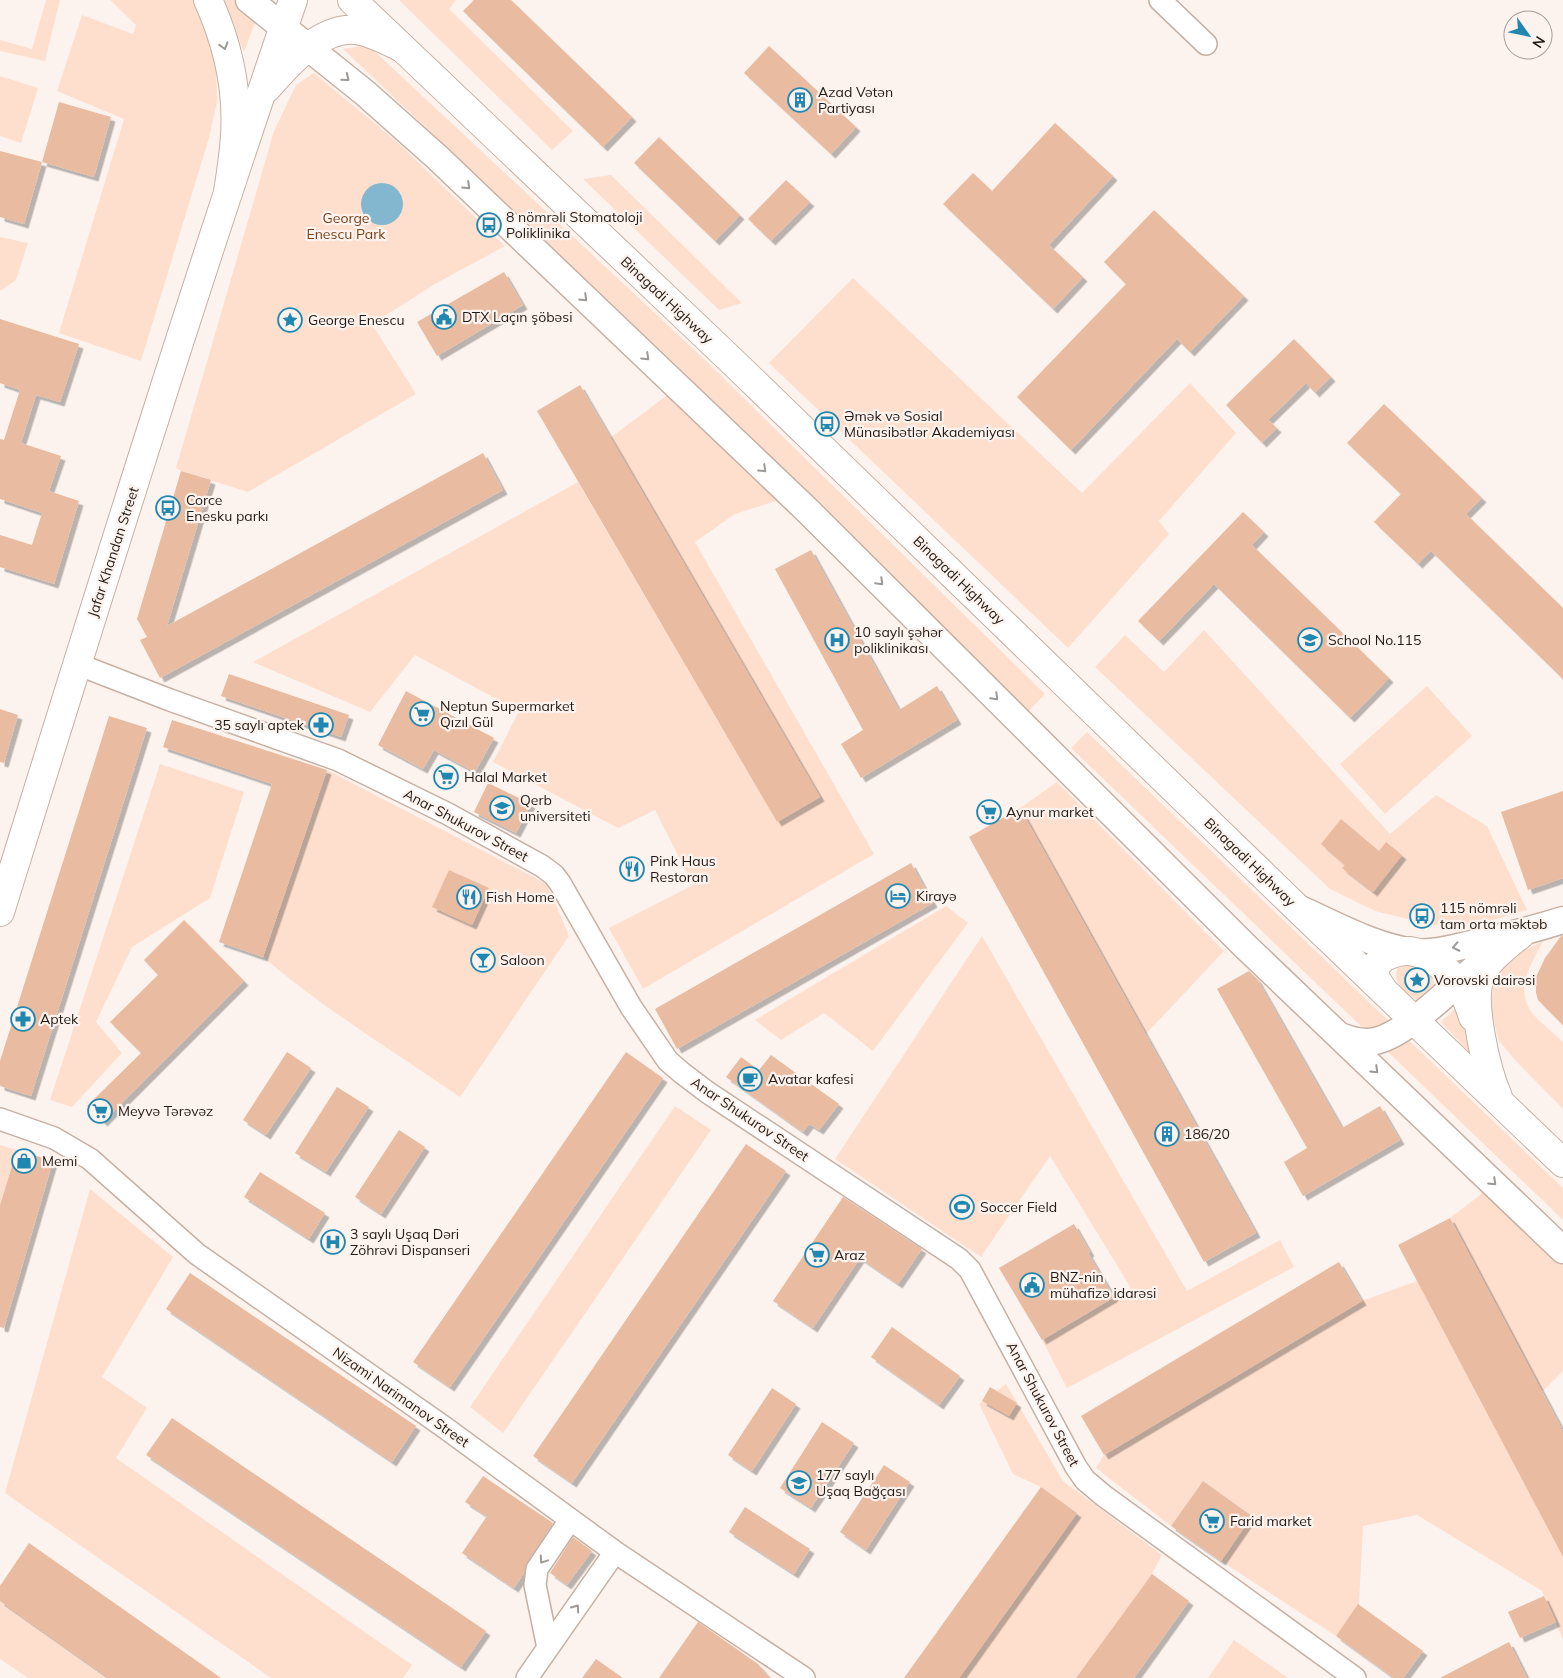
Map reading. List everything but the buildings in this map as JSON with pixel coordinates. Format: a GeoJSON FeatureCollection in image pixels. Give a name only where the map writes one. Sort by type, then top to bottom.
{"type":"FeatureCollection","features":[{"type":"Feature","properties":{"kind":"main road"},"geometry":{"type":"LineString","coordinates":[[208,0],[215,16],[232,75],[235,100],[235,135],[228,192]]}},
{"type":"Feature","properties":{"kind":"main road"},"geometry":{"type":"LineString","coordinates":[[228,192],[293,0]]}},
{"type":"Feature","properties":{"kind":"main road","name":"Binagadi Highway"},"geometry":{"type":"LineString","coordinates":[[352,0],[734,363],[1295,906],[1384,990],[1423,1013],[1502,1105],[1563,1163]]}},
{"type":"Feature","properties":{"kind":"main road"},"geometry":{"type":"LineString","coordinates":[[260,97],[294,59],[308,47],[320,39],[345,30],[370,33],[402,48]]}},
{"type":"Feature","properties":{"kind":"main road","name":"Jafar Khandan Street"},"geometry":{"type":"LineString","coordinates":[[0,912],[228,192]]}},
{"type":"Feature","properties":{"kind":"main road"},"geometry":{"type":"LineString","coordinates":[[1481,1040],[1477,998],[1477,986],[1480,976],[1487,965],[1521,934]]}},
{"type":"Feature","properties":{"kind":"main road"},"geometry":{"type":"LineString","coordinates":[[1384,990],[1376,978],[1376,967],[1386,956],[1394,953],[1425,957],[1458,982],[1467,999],[1481,1040],[1489,1076],[1502,1105]]}},
{"type":"Feature","properties":{"kind":"street"},"geometry":{"type":"LineString","coordinates":[[249,0],[365,93],[438,158],[809,512],[1245,946],[1563,1250]]}},
{"type":"Feature","properties":{"kind":"street"},"geometry":{"type":"LineString","coordinates":[[255,0],[273,3],[282,0]]}},
{"type":"Feature","properties":{"kind":"street"},"geometry":{"type":"LineString","coordinates":[[1160,0],[1206,44]]}},
{"type":"Feature","properties":{"kind":"street","name":"Anar Shukurov Street"},"geometry":{"type":"LineString","coordinates":[[77,664],[170,700],[338,760],[448,814],[542,866],[554,875],[631,1007],[668,1060],[707,1092],[959,1259],[970,1270],[1076,1467],[1085,1480],[1104,1496],[1355,1678]]}},
{"type":"Feature","properties":{"kind":"street"},"geometry":{"type":"LineString","coordinates":[[1295,906],[1366,938],[1425,957],[1442,974],[1442,983],[1440,992],[1423,1013]]}},
{"type":"Feature","properties":{"kind":"street"},"geometry":{"type":"LineString","coordinates":[[1425,957],[1436,951],[1521,934],[1563,920]]}},
{"type":"Feature","properties":{"kind":"street"},"geometry":{"type":"LineString","coordinates":[[1340,1036],[1368,1042],[1383,1039],[1423,1013],[1492,954],[1521,934]]}},
{"type":"Feature","properties":{"kind":"street","name":"Nizami Narimanov Street"},"geometry":{"type":"LineString","coordinates":[[0,1119],[54,1138],[90,1159],[198,1254],[444,1427],[615,1552],[804,1678]]}},
{"type":"Feature","properties":{"kind":"street"},"geometry":{"type":"LineString","coordinates":[[548,1648],[535,1586],[537,1569],[570,1520]]}},
{"type":"Feature","properties":{"kind":"street"},"geometry":{"type":"LineString","coordinates":[[527,1678],[615,1552]]}},
{"type":"Feature","properties":{"kind":"green space"},"geometry":{"type":"Polygon","coordinates":[[[46,0],[60,0],[45,61],[0,51],[0,40],[32,49],[46,0]]]}},
{"type":"Feature","properties":{"kind":"green space"},"geometry":{"type":"Polygon","coordinates":[[[110,0],[195,0],[216,60],[217,102],[209,138],[141,361],[59,333],[124,119],[57,91],[82,15],[133,34],[136,25],[110,0]]]}},
{"type":"Feature","properties":{"kind":"green space"},"geometry":{"type":"Polygon","coordinates":[[[222,0],[239,0],[258,15],[244,52],[222,0]]]}},
{"type":"Feature","properties":{"kind":"green space"},"geometry":{"type":"Polygon","coordinates":[[[399,0],[456,0],[449,9],[573,131],[552,150],[399,0]]]}},
{"type":"Feature","properties":{"kind":"green space"},"geometry":{"type":"Polygon","coordinates":[[[368,45],[705,360],[1045,694],[1028,712],[801,493],[735,514],[695,542],[874,854],[643,989],[609,928],[693,885],[655,810],[618,828],[493,762],[519,711],[415,655],[370,712],[253,662],[578,482],[777,822],[819,797],[610,438],[690,378],[343,49],[368,45]]]}},
{"type":"Feature","properties":{"kind":"green space","name":"George Enescu Park"},"geometry":{"type":"Polygon","coordinates":[[[314,73],[396,141],[505,246],[435,284],[372,324],[416,394],[248,492],[176,468],[274,131],[296,85],[314,73]]]}},
{"type":"Feature","properties":{"kind":"green space"},"geometry":{"type":"Polygon","coordinates":[[[0,76],[38,88],[21,143],[0,136],[0,76]]]}},
{"type":"Feature","properties":{"kind":"green space"},"geometry":{"type":"Polygon","coordinates":[[[611,175],[742,303],[719,310],[583,179],[611,175]]]}},
{"type":"Feature","properties":{"kind":"green space"},"geometry":{"type":"Polygon","coordinates":[[[0,237],[28,243],[16,280],[0,291],[0,237]]]}},
{"type":"Feature","properties":{"kind":"green space"},"geometry":{"type":"Polygon","coordinates":[[[853,278],[1082,493],[1190,383],[1236,433],[1159,521],[1169,534],[1068,648],[769,363],[853,278]]]}},
{"type":"Feature","properties":{"kind":"green space"},"geometry":{"type":"Polygon","coordinates":[[[1204,630],[1390,834],[1436,795],[1487,826],[1527,910],[1479,924],[1432,925],[1375,911],[1330,889],[1095,667],[1125,635],[1164,672],[1204,630]]]}},
{"type":"Feature","properties":{"kind":"green space"},"geometry":{"type":"Polygon","coordinates":[[[1427,686],[1472,736],[1385,814],[1340,764],[1427,686]]]}},
{"type":"Feature","properties":{"kind":"green space"},"geometry":{"type":"Polygon","coordinates":[[[1087,732],[1563,1188],[1563,1220],[1071,748],[1087,732]]]}},
{"type":"Feature","properties":{"kind":"green space"},"geometry":{"type":"Polygon","coordinates":[[[160,764],[244,792],[210,898],[132,947],[96,1022],[122,1053],[72,1107],[50,1100],[160,764]]]}},
{"type":"Feature","properties":{"kind":"green space"},"geometry":{"type":"Polygon","coordinates":[[[327,770],[547,884],[569,936],[460,1097],[334,1012],[263,957],[327,770]]]}},
{"type":"Feature","properties":{"kind":"green space"},"geometry":{"type":"Polygon","coordinates":[[[1057,782],[1224,951],[1146,1034],[1020,808],[1057,782]]]}},
{"type":"Feature","properties":{"kind":"green space"},"geometry":{"type":"Polygon","coordinates":[[[946,906],[968,923],[873,1051],[824,1013],[781,1040],[755,1020],[946,906]]]}},
{"type":"Feature","properties":{"kind":"green space"},"geometry":{"type":"Polygon","coordinates":[[[982,936],[1187,1291],[1280,1240],[1294,1267],[1067,1388],[1042,1340],[1131,1288],[1050,1156],[981,1257],[835,1159],[982,936]]]}},
{"type":"Feature","properties":{"kind":"green space"},"geometry":{"type":"Polygon","coordinates":[[[1543,941],[1527,974],[1524,991],[1525,1000],[1531,1012],[1539,1021],[1563,1042],[1563,1109],[1499,1041],[1491,1011],[1493,986],[1509,958],[1543,941]]]}},
{"type":"Feature","properties":{"kind":"green space"},"geometry":{"type":"Polygon","coordinates":[[[1402,961],[1420,965],[1431,975],[1436,987],[1425,1000],[1417,1000],[1398,983],[1396,973],[1402,961]]]}},
{"type":"Feature","properties":{"kind":"green space"},"geometry":{"type":"Polygon","coordinates":[[[1456,1008],[1480,1064],[1441,1022],[1456,1008]]]}},
{"type":"Feature","properties":{"kind":"green space"},"geometry":{"type":"Polygon","coordinates":[[[675,1106],[711,1130],[503,1433],[470,1407],[675,1106]]]}},
{"type":"Feature","properties":{"kind":"green space"},"geometry":{"type":"Polygon","coordinates":[[[0,1145],[17,1150],[0,1205],[0,1145]]]}},
{"type":"Feature","properties":{"kind":"green space"},"geometry":{"type":"Polygon","coordinates":[[[1489,1188],[1563,1265],[1563,1371],[1542,1392],[1450,1218],[1489,1188]]]}},
{"type":"Feature","properties":{"kind":"green space"},"geometry":{"type":"Polygon","coordinates":[[[90,1189],[173,1257],[102,1377],[147,1408],[116,1458],[412,1665],[403,1678],[271,1678],[5,1493],[90,1189]]]}},
{"type":"Feature","properties":{"kind":"green space"},"geometry":{"type":"Polygon","coordinates":[[[1417,1281],[1563,1557],[1563,1639],[1542,1591],[1417,1515],[1363,1526],[1359,1604],[1336,1636],[1221,1561],[1252,1516],[1203,1481],[1171,1526],[1096,1468],[1104,1455],[1362,1301],[1417,1281]]]}},
{"type":"Feature","properties":{"kind":"green space"},"geometry":{"type":"Polygon","coordinates":[[[1006,1384],[1063,1481],[1162,1555],[1152,1574],[1076,1678],[959,1678],[1077,1513],[1041,1487],[1013,1474],[979,1404],[1006,1384]]]}},
{"type":"Feature","properties":{"kind":"green space"},"geometry":{"type":"Polygon","coordinates":[[[0,1601],[109,1678],[28,1678],[0,1659],[0,1601]]]}},
{"type":"Feature","properties":{"kind":"green space"},"geometry":{"type":"Polygon","coordinates":[[[1234,1640],[1288,1678],[1208,1678],[1234,1640]]]}},
{"type":"Feature","properties":{"kind":"water"},"geometry":{"type":"Polygon","coordinates":[[[386,183],[394,186],[400,192],[403,204],[400,216],[394,222],[378,225],[370,222],[364,216],[361,200],[364,192],[370,186],[386,183]]]}},
{"type":"Feature","properties":{"kind":"place","name":"Azad Vətən Partiyası"},"geometry":{"type":"Point","coordinates":[800,100]}},
{"type":"Feature","properties":{"kind":"place","name":"8 nömrəli Stomatoloji Poliklinika"},"geometry":{"type":"Point","coordinates":[489,225]}},
{"type":"Feature","properties":{"kind":"place","name":"DTX Laçın şöbəsi"},"geometry":{"type":"Point","coordinates":[444,317]}},
{"type":"Feature","properties":{"kind":"place","name":"George Enescu"},"geometry":{"type":"Point","coordinates":[290,320]}},
{"type":"Feature","properties":{"kind":"place","name":"Əmək və Sosial Münasibətlər Akademiyası"},"geometry":{"type":"Point","coordinates":[827,424]}},
{"type":"Feature","properties":{"kind":"place","name":"Corce Enesku parkı"},"geometry":{"type":"Point","coordinates":[168,508]}},
{"type":"Feature","properties":{"kind":"place","name":"10 saylı şəhər poliklinikası"},"geometry":{"type":"Point","coordinates":[837,640]}},
{"type":"Feature","properties":{"kind":"place","name":"School No.115"},"geometry":{"type":"Point","coordinates":[1310,640]}},
{"type":"Feature","properties":{"kind":"place","name":"Neptun Supermarket Qızıl Gül"},"geometry":{"type":"Point","coordinates":[422,714]}},
{"type":"Feature","properties":{"kind":"place","name":"35 saylı aptek"},"geometry":{"type":"Point","coordinates":[321,725]}},
{"type":"Feature","properties":{"kind":"place","name":"Halal Market"},"geometry":{"type":"Point","coordinates":[446,777]}},
{"type":"Feature","properties":{"kind":"place","name":"Qerb universiteti"},"geometry":{"type":"Point","coordinates":[502,808]}},
{"type":"Feature","properties":{"kind":"place","name":"Aynur market"},"geometry":{"type":"Point","coordinates":[989,812]}},
{"type":"Feature","properties":{"kind":"place","name":"Pink Haus Restoran"},"geometry":{"type":"Point","coordinates":[632,869]}},
{"type":"Feature","properties":{"kind":"place","name":"Kirayə"},"geometry":{"type":"Point","coordinates":[898,896]}},
{"type":"Feature","properties":{"kind":"place","name":"Fish Home"},"geometry":{"type":"Point","coordinates":[469,897]}},
{"type":"Feature","properties":{"kind":"place","name":"115 nömrəli tam orta məktəb"},"geometry":{"type":"Point","coordinates":[1422,916]}},
{"type":"Feature","properties":{"kind":"place","name":"Saloon"},"geometry":{"type":"Point","coordinates":[483,960]}},
{"type":"Feature","properties":{"kind":"place","name":"Vorovski dairəsi"},"geometry":{"type":"Point","coordinates":[1417,980]}},
{"type":"Feature","properties":{"kind":"place","name":"Aptek"},"geometry":{"type":"Point","coordinates":[23,1019]}},
{"type":"Feature","properties":{"kind":"place","name":"Avatar kafesi"},"geometry":{"type":"Point","coordinates":[750,1079]}},
{"type":"Feature","properties":{"kind":"place","name":"Meyvə Tərəvəz"},"geometry":{"type":"Point","coordinates":[100,1111]}},
{"type":"Feature","properties":{"kind":"place","name":"186/20"},"geometry":{"type":"Point","coordinates":[1167,1134]}},
{"type":"Feature","properties":{"kind":"place","name":"Memi"},"geometry":{"type":"Point","coordinates":[24,1161]}},
{"type":"Feature","properties":{"kind":"place","name":"Soccer Field"},"geometry":{"type":"Point","coordinates":[962,1207]}},
{"type":"Feature","properties":{"kind":"place","name":"3 saylı Uşaq Dəri Zöhrəvi Dispanseri"},"geometry":{"type":"Point","coordinates":[333,1242]}},
{"type":"Feature","properties":{"kind":"place","name":"Araz"},"geometry":{"type":"Point","coordinates":[817,1255]}},
{"type":"Feature","properties":{"kind":"place","name":"BNZ-nin mühafizə idarəsi"},"geometry":{"type":"Point","coordinates":[1032,1285]}},
{"type":"Feature","properties":{"kind":"place","name":"177 saylı Uşaq Bağçası"},"geometry":{"type":"Point","coordinates":[799,1483]}},
{"type":"Feature","properties":{"kind":"place","name":"Farid market"},"geometry":{"type":"Point","coordinates":[1212,1521]}}]}
